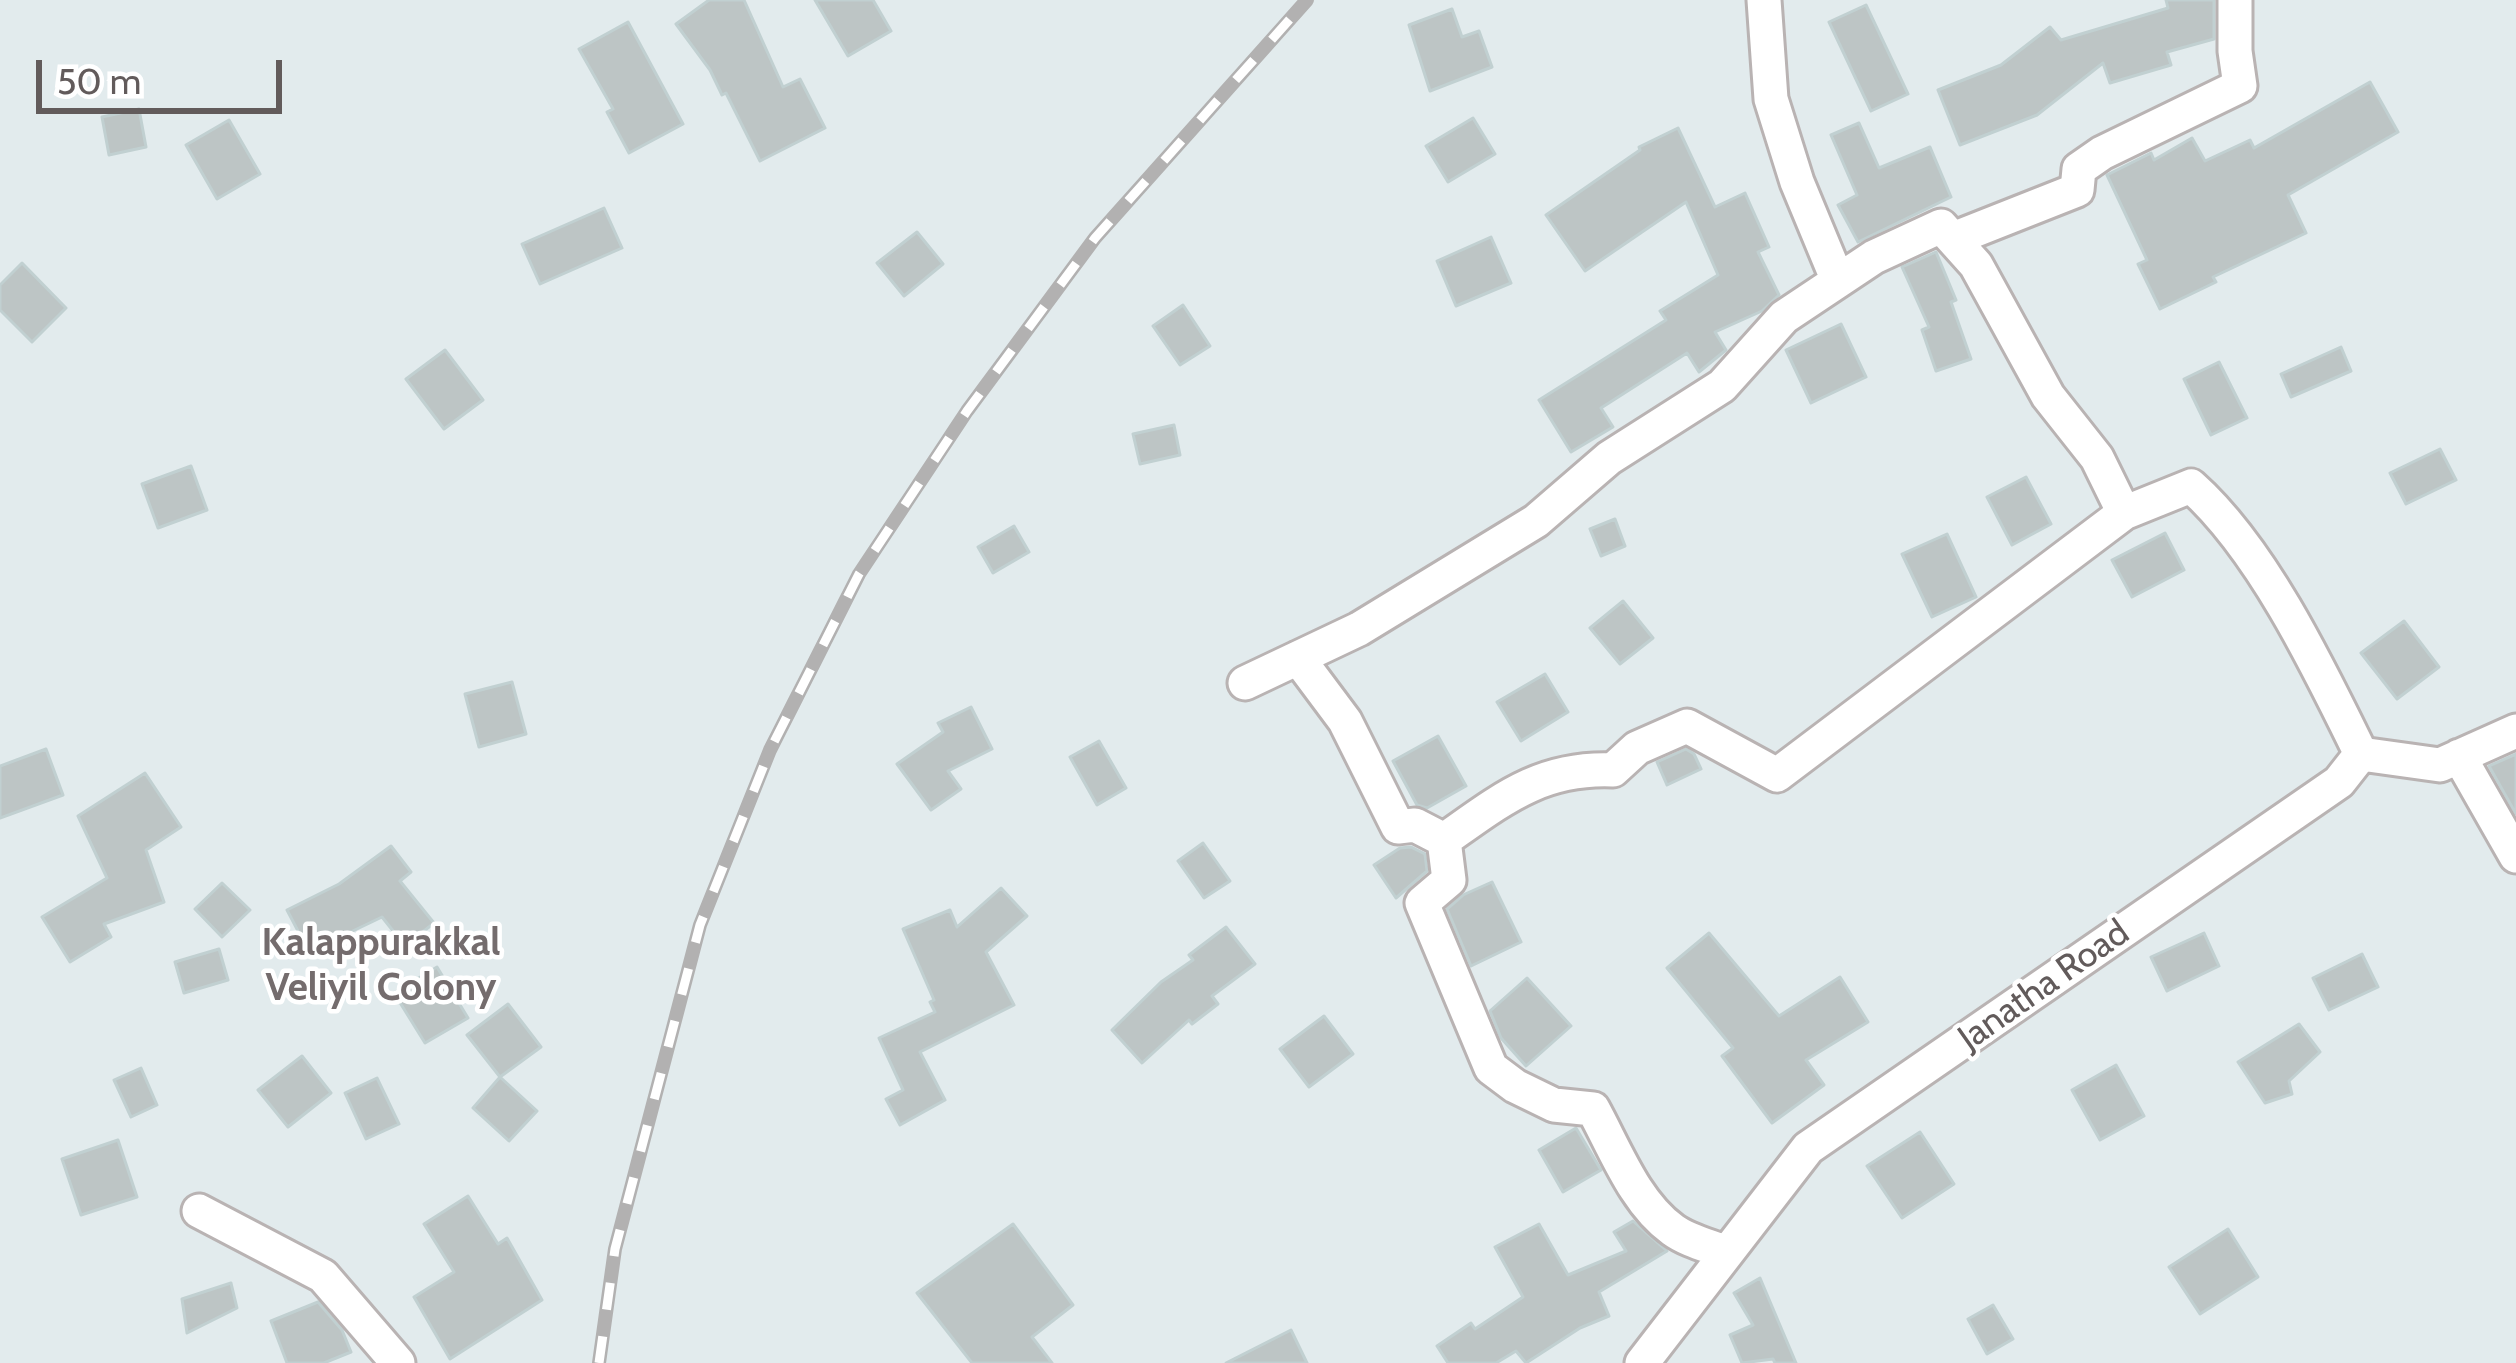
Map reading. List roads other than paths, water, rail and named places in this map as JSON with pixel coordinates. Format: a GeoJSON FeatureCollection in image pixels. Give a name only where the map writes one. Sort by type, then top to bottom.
{"type":"FeatureCollection","features":[{"type":"Feature","properties":{"kind":"street"},"geometry":{"type":"LineString","coordinates":[[1764,0],[1772,99],[1797,182],[1838,281]]}},
{"type":"Feature","properties":{"kind":"street"},"geometry":{"type":"LineString","coordinates":[[1953,239],[2077,190],[2079,170],[2102,153],[2240,86],[2235,0]]}},
{"type":"Feature","properties":{"kind":"street"},"geometry":{"type":"LineString","coordinates":[[1245,683],[1359,629],[1537,521],[1609,458],[1722,386],[1784,317],[1874,257],[1941,226],[1976,266],[2048,396],[2097,458],[2124,513]]}},
{"type":"Feature","properties":{"kind":"street"},"geometry":{"type":"LineString","coordinates":[[1444,840],[1519,787],[1579,769],[1613,770],[1637,748],[1687,726],[1777,775],[2124,513],[2191,486],[2223,514],[2263,575],[2361,754],[2440,765],[2516,731]]}},
{"type":"Feature","properties":{"kind":"street"},"geometry":{"type":"LineString","coordinates":[[1298,658],[1345,722],[1398,827],[1415,825],[1444,840]]}},
{"type":"Feature","properties":{"kind":"street","name":"Janatha Road"},"geometry":{"type":"LineString","coordinates":[[1642,1363],[1808,1148],[2339,782],[2361,754]]}},
{"type":"Feature","properties":{"kind":"street"},"geometry":{"type":"LineString","coordinates":[[2459,756],[2516,856]]}},
{"type":"Feature","properties":{"kind":"street"},"geometry":{"type":"LineString","coordinates":[[1444,840],[1449,880],[1422,902],[1491,1068],[1514,1086],[1554,1105],[1593,1109],[1639,1194],[1673,1231],[1727,1252]]}},
{"type":"Feature","properties":{"kind":"street"},"geometry":{"type":"LineString","coordinates":[[200,1210],[323,1276],[398,1363]]}},
{"type":"Feature","properties":{"kind":"railway"},"geometry":{"type":"LineString","coordinates":[[599,1363],[615,1249],[700,925],[770,750],[859,574],[967,411],[1095,238],[1307,0]]}},
{"type":"Feature","properties":{"kind":"district","name":"Kalappurakkal Veliyil Colony"},"geometry":{"type":"Point","coordinates":[381,966]}}]}
